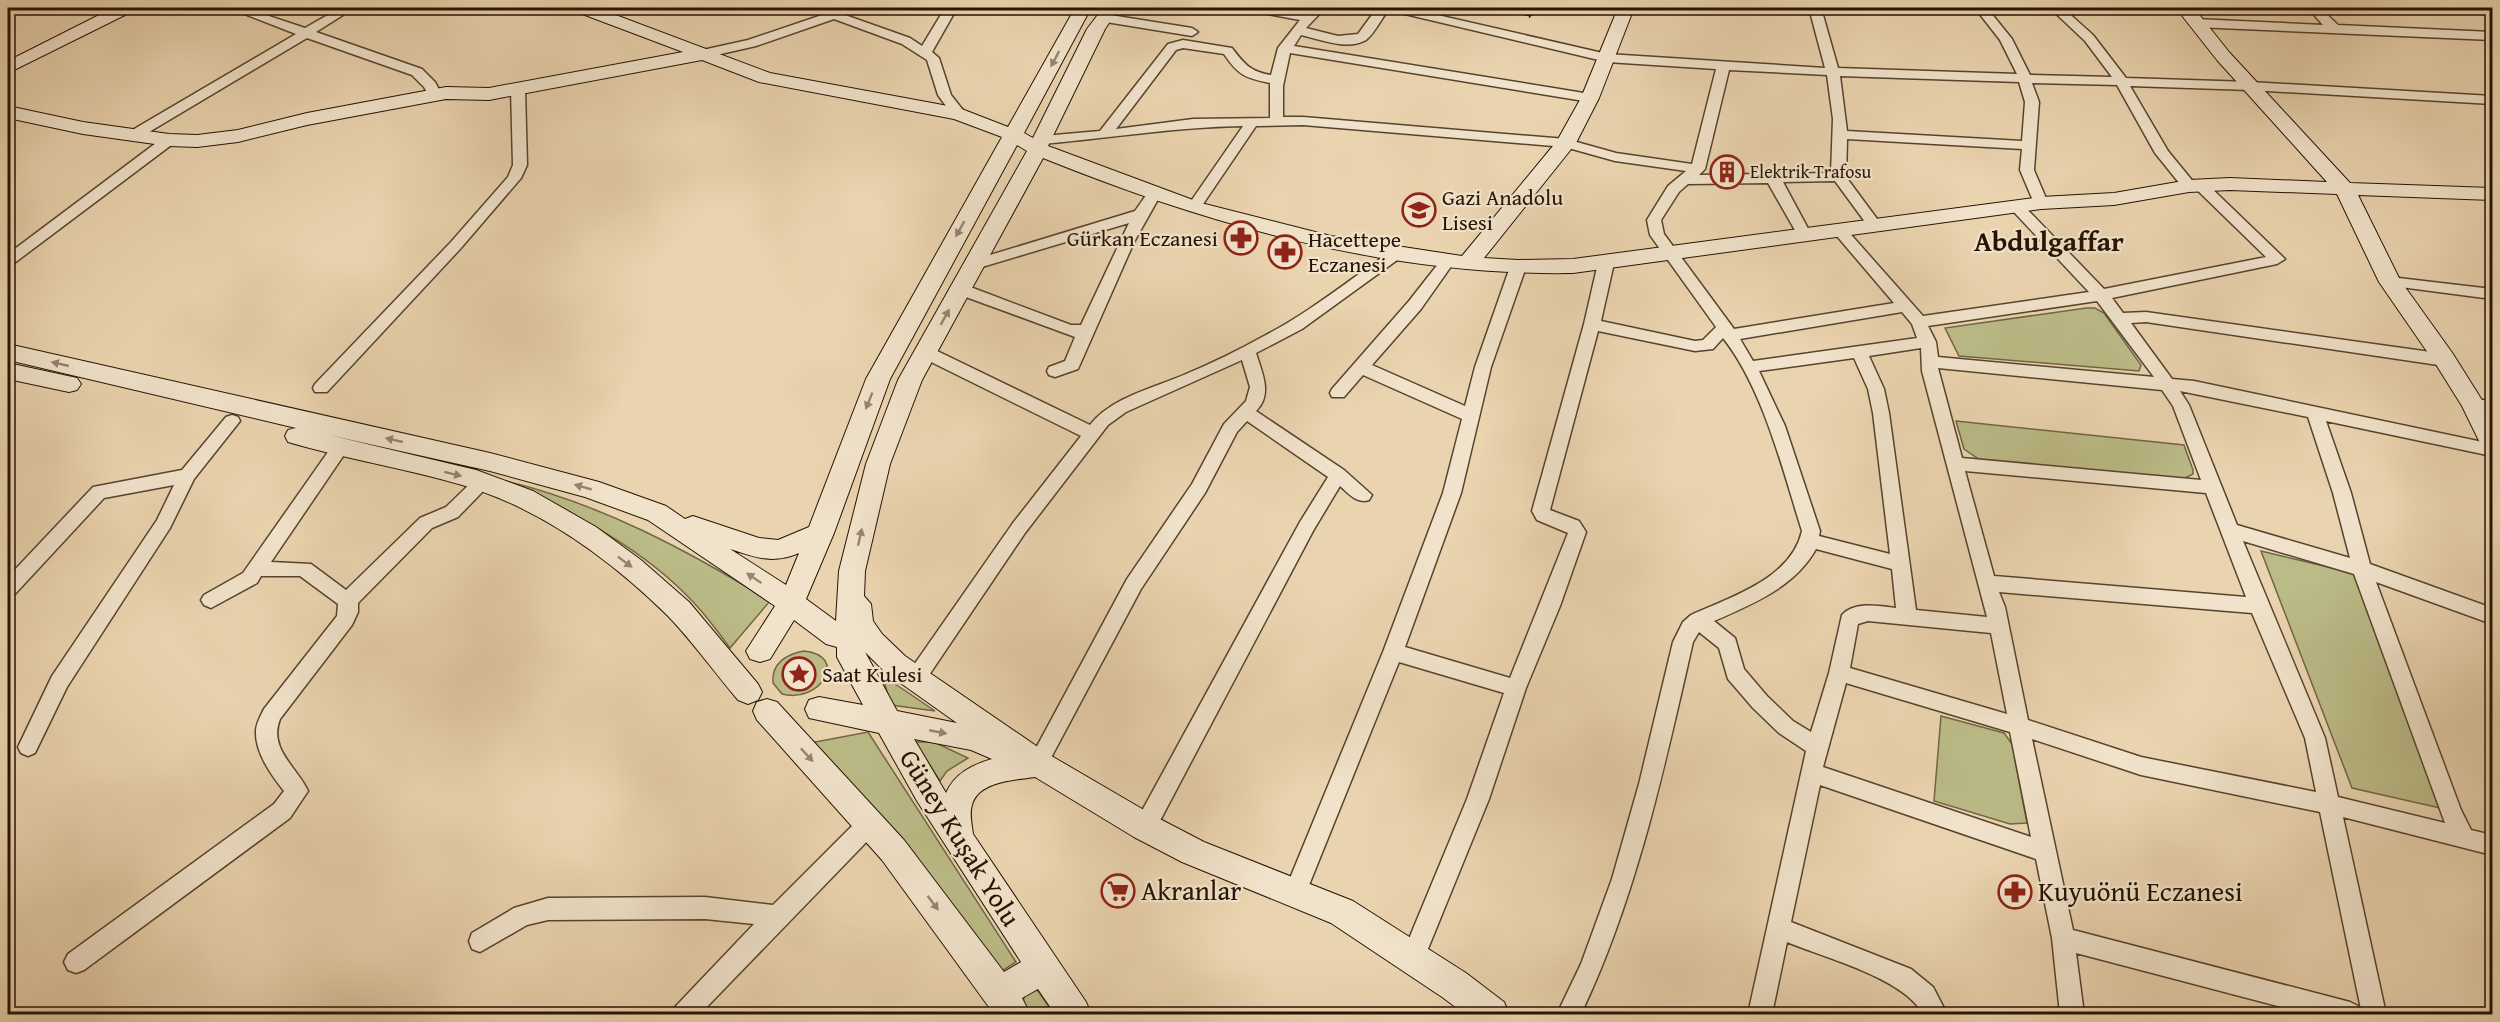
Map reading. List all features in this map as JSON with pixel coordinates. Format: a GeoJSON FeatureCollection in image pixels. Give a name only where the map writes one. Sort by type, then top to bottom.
{"type":"FeatureCollection","features":[{"type":"Feature","properties":{"kind":"main road"},"geometry":{"type":"LineString","coordinates":[[8,68],[125,8]]}},
{"type":"Feature","properties":{"kind":"main road"},"geometry":{"type":"LineString","coordinates":[[583,8],[766,78],[959,114],[981,124],[1041,144],[1154,194],[1194,207],[1331,243],[1447,262],[1518,267],[1606,263],[2018,208],[2041,203],[2114,199],[2195,186],[2230,184],[2493,194]]}},
{"type":"Feature","properties":{"kind":"main road"},"geometry":{"type":"LineString","coordinates":[[1083,8],[878,379],[842,470],[821,533],[791,603],[749,671],[747,678],[758,701],[783,716],[819,709],[834,699],[845,686],[851,671],[843,647],[852,571],[878,464],[910,380],[1041,144],[1096,29],[1108,13]]}},
{"type":"Feature","properties":{"kind":"main road"},"geometry":{"type":"LineString","coordinates":[[1468,263],[1566,143],[1590,98],[1626,8]]}},
{"type":"Feature","properties":{"kind":"main road"},"geometry":{"type":"LineString","coordinates":[[2191,15],[2250,86],[2345,189],[2390,282],[2445,360],[2483,406],[2493,443]]}},
{"type":"Feature","properties":{"kind":"main road"},"geometry":{"type":"LineString","coordinates":[[14,115],[169,140],[197,141],[238,136],[307,119],[435,95],[489,94],[704,54]]}},
{"type":"Feature","properties":{"kind":"main road"},"geometry":{"type":"LineString","coordinates":[[8,352],[490,462],[590,489],[758,548],[780,550],[821,533]]}},
{"type":"Feature","properties":{"kind":"main road"},"geometry":{"type":"LineString","coordinates":[[8,371],[232,421],[482,483],[533,503],[587,534],[632,567],[679,610],[758,701],[870,823],[893,850],[1006,1004],[1042,967]]}},
{"type":"Feature","properties":{"kind":"main road"},"geometry":{"type":"LineString","coordinates":[[657,513],[791,603],[843,647]]}},
{"type":"Feature","properties":{"kind":"main road"},"geometry":{"type":"LineString","coordinates":[[852,571],[860,623],[880,649],[895,664],[1038,763],[1144,826],[1193,852],[1341,912],[1454,985],[1492,1014]]}},
{"type":"Feature","properties":{"kind":"main road"},"geometry":{"type":"LineString","coordinates":[[760,651],[774,641],[797,632],[822,631],[843,647]]}},
{"type":"Feature","properties":{"kind":"main road","name":"Güney Kuşak Yolu"},"geometry":{"type":"LineString","coordinates":[[843,647],[958,839],[1074,1014]]}},
{"type":"Feature","properties":{"kind":"main road"},"geometry":{"type":"LineString","coordinates":[[819,709],[972,738],[1038,763]]}},
{"type":"Feature","properties":{"kind":"main road"},"geometry":{"type":"LineString","coordinates":[[958,839],[956,806],[962,789],[993,771],[1038,763]]}},
{"type":"Feature","properties":{"kind":"street"},"geometry":{"type":"LineString","coordinates":[[235,8],[417,72],[430,85],[435,95]]}},
{"type":"Feature","properties":{"kind":"street"},"geometry":{"type":"LineString","coordinates":[[134,135],[348,8]]}},
{"type":"Feature","properties":{"kind":"street"},"geometry":{"type":"LineString","coordinates":[[814,8],[841,12],[925,52],[933,58],[945,95],[959,114]]}},
{"type":"Feature","properties":{"kind":"street"},"geometry":{"type":"LineString","coordinates":[[925,52],[951,8]]}},
{"type":"Feature","properties":{"kind":"street"},"geometry":{"type":"LineString","coordinates":[[1257,8],[1308,18]]}},
{"type":"Feature","properties":{"kind":"street"},"geometry":{"type":"LineString","coordinates":[[1277,121],[1275,80],[1284,48],[1297,30],[1319,8]]}},
{"type":"Feature","properties":{"kind":"street"},"geometry":{"type":"LineString","coordinates":[[1297,30],[1341,40],[1358,39],[1362,37],[1383,8]]}},
{"type":"Feature","properties":{"kind":"street"},"geometry":{"type":"LineString","coordinates":[[1394,8],[1607,58],[1723,67],[2250,86],[2493,100]]}},
{"type":"Feature","properties":{"kind":"street"},"geometry":{"type":"LineString","coordinates":[[1815,8],[1834,72],[1840,135],[1837,168],[1839,177],[1876,226]]}},
{"type":"Feature","properties":{"kind":"street"},"geometry":{"type":"LineString","coordinates":[[1981,8],[2006,39],[2025,79],[2032,102],[2027,170],[2041,203]]}},
{"type":"Feature","properties":{"kind":"street"},"geometry":{"type":"LineString","coordinates":[[2008,8],[2025,8]]}},
{"type":"Feature","properties":{"kind":"street"},"geometry":{"type":"LineString","coordinates":[[1919,322],[2101,295],[2226,272],[2277,259],[2195,186],[2162,153],[2122,83],[2089,38],[2056,8]]}},
{"type":"Feature","properties":{"kind":"street"},"geometry":{"type":"LineString","coordinates":[[2314,8],[2334,29]]}},
{"type":"Feature","properties":{"kind":"street"},"geometry":{"type":"LineString","coordinates":[[704,54],[752,43],[841,12]]}},
{"type":"Feature","properties":{"kind":"street"},"geometry":{"type":"LineString","coordinates":[[1108,13],[1192,32]]}},
{"type":"Feature","properties":{"kind":"street"},"geometry":{"type":"LineString","coordinates":[[2191,15],[2334,29],[2493,36]]}},
{"type":"Feature","properties":{"kind":"street"},"geometry":{"type":"LineString","coordinates":[[1106,134],[1173,47],[1183,44],[1228,51],[1240,68],[1253,76],[1275,80]]}},
{"type":"Feature","properties":{"kind":"street"},"geometry":{"type":"LineString","coordinates":[[1284,48],[1590,98]]}},
{"type":"Feature","properties":{"kind":"street"},"geometry":{"type":"LineString","coordinates":[[1569,1014],[1588,978],[1626,872],[1683,642],[1690,628],[1698,620],[1774,582],[1807,550],[1811,541],[1811,531],[1789,460],[1772,415],[1749,367],[1657,235],[1654,220],[1673,189],[1698,169],[1723,67]]}},
{"type":"Feature","properties":{"kind":"street"},"geometry":{"type":"LineString","coordinates":[[321,388],[456,245],[514,178],[520,165],[518,89]]}},
{"type":"Feature","properties":{"kind":"street"},"geometry":{"type":"LineString","coordinates":[[1194,207],[1253,121]]}},
{"type":"Feature","properties":{"kind":"street"},"geometry":{"type":"LineString","coordinates":[[1041,144],[1193,123],[1321,122],[1566,143],[1615,157],[1698,169]]}},
{"type":"Feature","properties":{"kind":"street"},"geometry":{"type":"LineString","coordinates":[[1840,135],[2028,145]]}},
{"type":"Feature","properties":{"kind":"street"},"geometry":{"type":"LineString","coordinates":[[8,261],[169,140]]}},
{"type":"Feature","properties":{"kind":"street"},"geometry":{"type":"LineString","coordinates":[[1683,180],[1839,177]]}},
{"type":"Feature","properties":{"kind":"street"},"geometry":{"type":"LineString","coordinates":[[1773,178],[1805,236]]}},
{"type":"Feature","properties":{"kind":"street"},"geometry":{"type":"LineString","coordinates":[[1055,371],[1072,365],[1086,330],[1090,327],[1103,290],[1139,215],[1154,194]]}},
{"type":"Feature","properties":{"kind":"street"},"geometry":{"type":"LineString","coordinates":[[2018,208],[2101,295],[2120,318],[2181,405],[2211,487],[2315,738],[2374,1014]]}},
{"type":"Feature","properties":{"kind":"street"},"geometry":{"type":"LineString","coordinates":[[972,265],[1139,215]]}},
{"type":"Feature","properties":{"kind":"street"},"geometry":{"type":"LineString","coordinates":[[1841,232],[1919,322],[1928,342],[1930,371],[1986,582],[1995,607],[2063,938],[2073,1014]]}},
{"type":"Feature","properties":{"kind":"street"},"geometry":{"type":"LineString","coordinates":[[916,678],[1019,528],[1091,433],[1120,408],[1248,352],[1296,325],[1395,255]]}},
{"type":"Feature","properties":{"kind":"street"},"geometry":{"type":"LineString","coordinates":[[1338,393],[1416,305],[1447,262]]}},
{"type":"Feature","properties":{"kind":"street"},"geometry":{"type":"LineString","coordinates":[[1413,958],[1478,799],[1516,688],[1550,606],[1577,532],[1574,526],[1543,515],[1541,511],[1593,324],[1606,263]]}},
{"type":"Feature","properties":{"kind":"street"},"geometry":{"type":"LineString","coordinates":[[1295,893],[1392,652],[1452,493],[1493,334],[1518,267]]}},
{"type":"Feature","properties":{"kind":"street"},"geometry":{"type":"LineString","coordinates":[[2390,282],[2493,294]]}},
{"type":"Feature","properties":{"kind":"street"},"geometry":{"type":"LineString","coordinates":[[960,289],[1066,329],[1076,332],[1086,330]]}},
{"type":"Feature","properties":{"kind":"street"},"geometry":{"type":"LineString","coordinates":[[1593,324],[1695,346],[1707,345],[1726,332],[1906,306]]}},
{"type":"Feature","properties":{"kind":"street"},"geometry":{"type":"LineString","coordinates":[[2120,318],[2146,317],[2170,320],[2445,360]]}},
{"type":"Feature","properties":{"kind":"street"},"geometry":{"type":"LineString","coordinates":[[1749,367],[1928,342]]}},
{"type":"Feature","properties":{"kind":"street"},"geometry":{"type":"LineString","coordinates":[[1859,351],[1879,401],[1907,617]]}},
{"type":"Feature","properties":{"kind":"street"},"geometry":{"type":"LineString","coordinates":[[925,352],[1091,433]]}},
{"type":"Feature","properties":{"kind":"street"},"geometry":{"type":"LineString","coordinates":[[1038,763],[1134,584],[1199,488],[1230,428],[1254,404],[1258,387],[1248,352]]}},
{"type":"Feature","properties":{"kind":"street"},"geometry":{"type":"LineString","coordinates":[[1930,362],[2168,384],[2219,392],[2314,414],[2493,450]]}},
{"type":"Feature","properties":{"kind":"street"},"geometry":{"type":"LineString","coordinates":[[1361,367],[1471,416]]}},
{"type":"Feature","properties":{"kind":"street"},"geometry":{"type":"LineString","coordinates":[[1246,412],[1338,475],[1363,495]]}},
{"type":"Feature","properties":{"kind":"street"},"geometry":{"type":"LineString","coordinates":[[2314,414],[2342,493],[2362,568],[2451,813],[2464,838]]}},
{"type":"Feature","properties":{"kind":"street"},"geometry":{"type":"LineString","coordinates":[[28,747],[60,682],[164,523],[187,476],[232,421]]}},
{"type":"Feature","properties":{"kind":"street"},"geometry":{"type":"LineString","coordinates":[[211,600],[250,578],[258,569],[341,447]]}},
{"type":"Feature","properties":{"kind":"street"},"geometry":{"type":"LineString","coordinates":[[1956,465],[2211,487]]}},
{"type":"Feature","properties":{"kind":"street"},"geometry":{"type":"LineString","coordinates":[[1144,826],[1306,527],[1338,475]]}},
{"type":"Feature","properties":{"kind":"street"},"geometry":{"type":"LineString","coordinates":[[8,589],[99,492],[187,476]]}},
{"type":"Feature","properties":{"kind":"street"},"geometry":{"type":"LineString","coordinates":[[76,962],[282,811],[297,791],[280,769],[271,751],[265,732],[271,715],[345,620],[348,600],[426,523],[452,512],[482,483]]}},
{"type":"Feature","properties":{"kind":"street"},"geometry":{"type":"LineString","coordinates":[[2229,530],[2362,568],[2493,616]]}},
{"type":"Feature","properties":{"kind":"street"},"geometry":{"type":"LineString","coordinates":[[1811,541],[1901,564]]}},
{"type":"Feature","properties":{"kind":"street"},"geometry":{"type":"LineString","coordinates":[[258,569],[304,569],[348,600]]}},
{"type":"Feature","properties":{"kind":"street"},"geometry":{"type":"LineString","coordinates":[[1986,582],[2259,606]]}},
{"type":"Feature","properties":{"kind":"street"},"geometry":{"type":"LineString","coordinates":[[1760,1014],[1817,747],[1853,616],[1868,613],[1999,626]]}},
{"type":"Feature","properties":{"kind":"street"},"geometry":{"type":"LineString","coordinates":[[1698,620],[1728,644],[1735,673],[1760,702],[1786,727],[1817,747]]}},
{"type":"Feature","properties":{"kind":"street"},"geometry":{"type":"LineString","coordinates":[[1392,652],[1516,688]]}},
{"type":"Feature","properties":{"kind":"street"},"geometry":{"type":"LineString","coordinates":[[1839,673],[2019,726],[2141,766],[2329,804],[2493,845]]}},
{"type":"Feature","properties":{"kind":"street"},"geometry":{"type":"LineString","coordinates":[[1812,772],[2045,852]]}},
{"type":"Feature","properties":{"kind":"street"},"geometry":{"type":"LineString","coordinates":[[684,1014],[870,823]]}},
{"type":"Feature","properties":{"kind":"street"},"geometry":{"type":"LineString","coordinates":[[480,941],[522,916],[548,909],[705,908],[777,916]]}},
{"type":"Feature","properties":{"kind":"street"},"geometry":{"type":"LineString","coordinates":[[1778,928],[1903,977],[1925,995],[1935,1014]]}},
{"type":"Feature","properties":{"kind":"street"},"geometry":{"type":"LineString","coordinates":[[2063,938],[2350,1014]]}},
{"type":"Feature","properties":{"kind":"green space"},"geometry":{"type":"Polygon","coordinates":[[[2095,308],[2104,313],[2141,365],[2139,371],[1959,356],[1945,328],[2095,308]]]}},
{"type":"Feature","properties":{"kind":"green space"},"geometry":{"type":"Polygon","coordinates":[[[1956,421],[2184,445],[2193,474],[2183,479],[1980,460],[1964,449],[1956,421]]]}},
{"type":"Feature","properties":{"kind":"green space"},"geometry":{"type":"Polygon","coordinates":[[[506,481],[576,502],[642,530],[770,601],[730,648],[695,604],[654,566],[582,519],[506,481]]]}},
{"type":"Feature","properties":{"kind":"green space"},"geometry":{"type":"Polygon","coordinates":[[[2261,551],[2357,574],[2440,808],[2352,788],[2261,551]]]}},
{"type":"Feature","properties":{"kind":"green space"},"geometry":{"type":"Polygon","coordinates":[[[804,651],[818,655],[825,661],[827,669],[824,678],[818,686],[808,692],[796,695],[782,694],[773,683],[777,665],[786,657],[804,651]]]}},
{"type":"Feature","properties":{"kind":"green space"},"geometry":{"type":"Polygon","coordinates":[[[882,675],[935,711],[891,705],[882,675]]]}},
{"type":"Feature","properties":{"kind":"green space"},"geometry":{"type":"Polygon","coordinates":[[[1941,716],[2004,733],[2012,744],[2027,823],[2010,824],[1934,801],[1941,716]]]}},
{"type":"Feature","properties":{"kind":"green space"},"geometry":{"type":"Polygon","coordinates":[[[868,732],[1016,962],[1002,971],[810,743],[868,732]]]}},
{"type":"Feature","properties":{"kind":"green space"},"geometry":{"type":"Polygon","coordinates":[[[915,742],[934,742],[968,758],[947,771],[940,781],[915,742]]]}},
{"type":"Feature","properties":{"kind":"green space"},"geometry":{"type":"Polygon","coordinates":[[[1036,988],[1054,1014],[1025,1014],[1021,1008],[1026,992],[1036,988]]]}},
{"type":"Feature","properties":{"kind":"place","name":"Elektrik Trafosu"},"geometry":{"type":"Point","coordinates":[1727,172]}},
{"type":"Feature","properties":{"kind":"place","name":"Gazi Anadolu Lisesi"},"geometry":{"type":"Point","coordinates":[1419,210]}},
{"type":"Feature","properties":{"kind":"place","name":"Gürkan Eczanesi"},"geometry":{"type":"Point","coordinates":[1241,238]}},
{"type":"Feature","properties":{"kind":"place","name":"Hacettepe Eczanesi"},"geometry":{"type":"Point","coordinates":[1285,252]}},
{"type":"Feature","properties":{"kind":"place","name":"Saat Kulesi"},"geometry":{"type":"Point","coordinates":[799,674]}},
{"type":"Feature","properties":{"kind":"place","name":"Akranlar"},"geometry":{"type":"Point","coordinates":[1118,891]}},
{"type":"Feature","properties":{"kind":"place","name":"Kuyuönü Eczanesi"},"geometry":{"type":"Point","coordinates":[2015,892]}},
{"type":"Feature","properties":{"kind":"district","name":"Abdulgaffar"},"geometry":{"type":"Point","coordinates":[2049,241]}}]}
